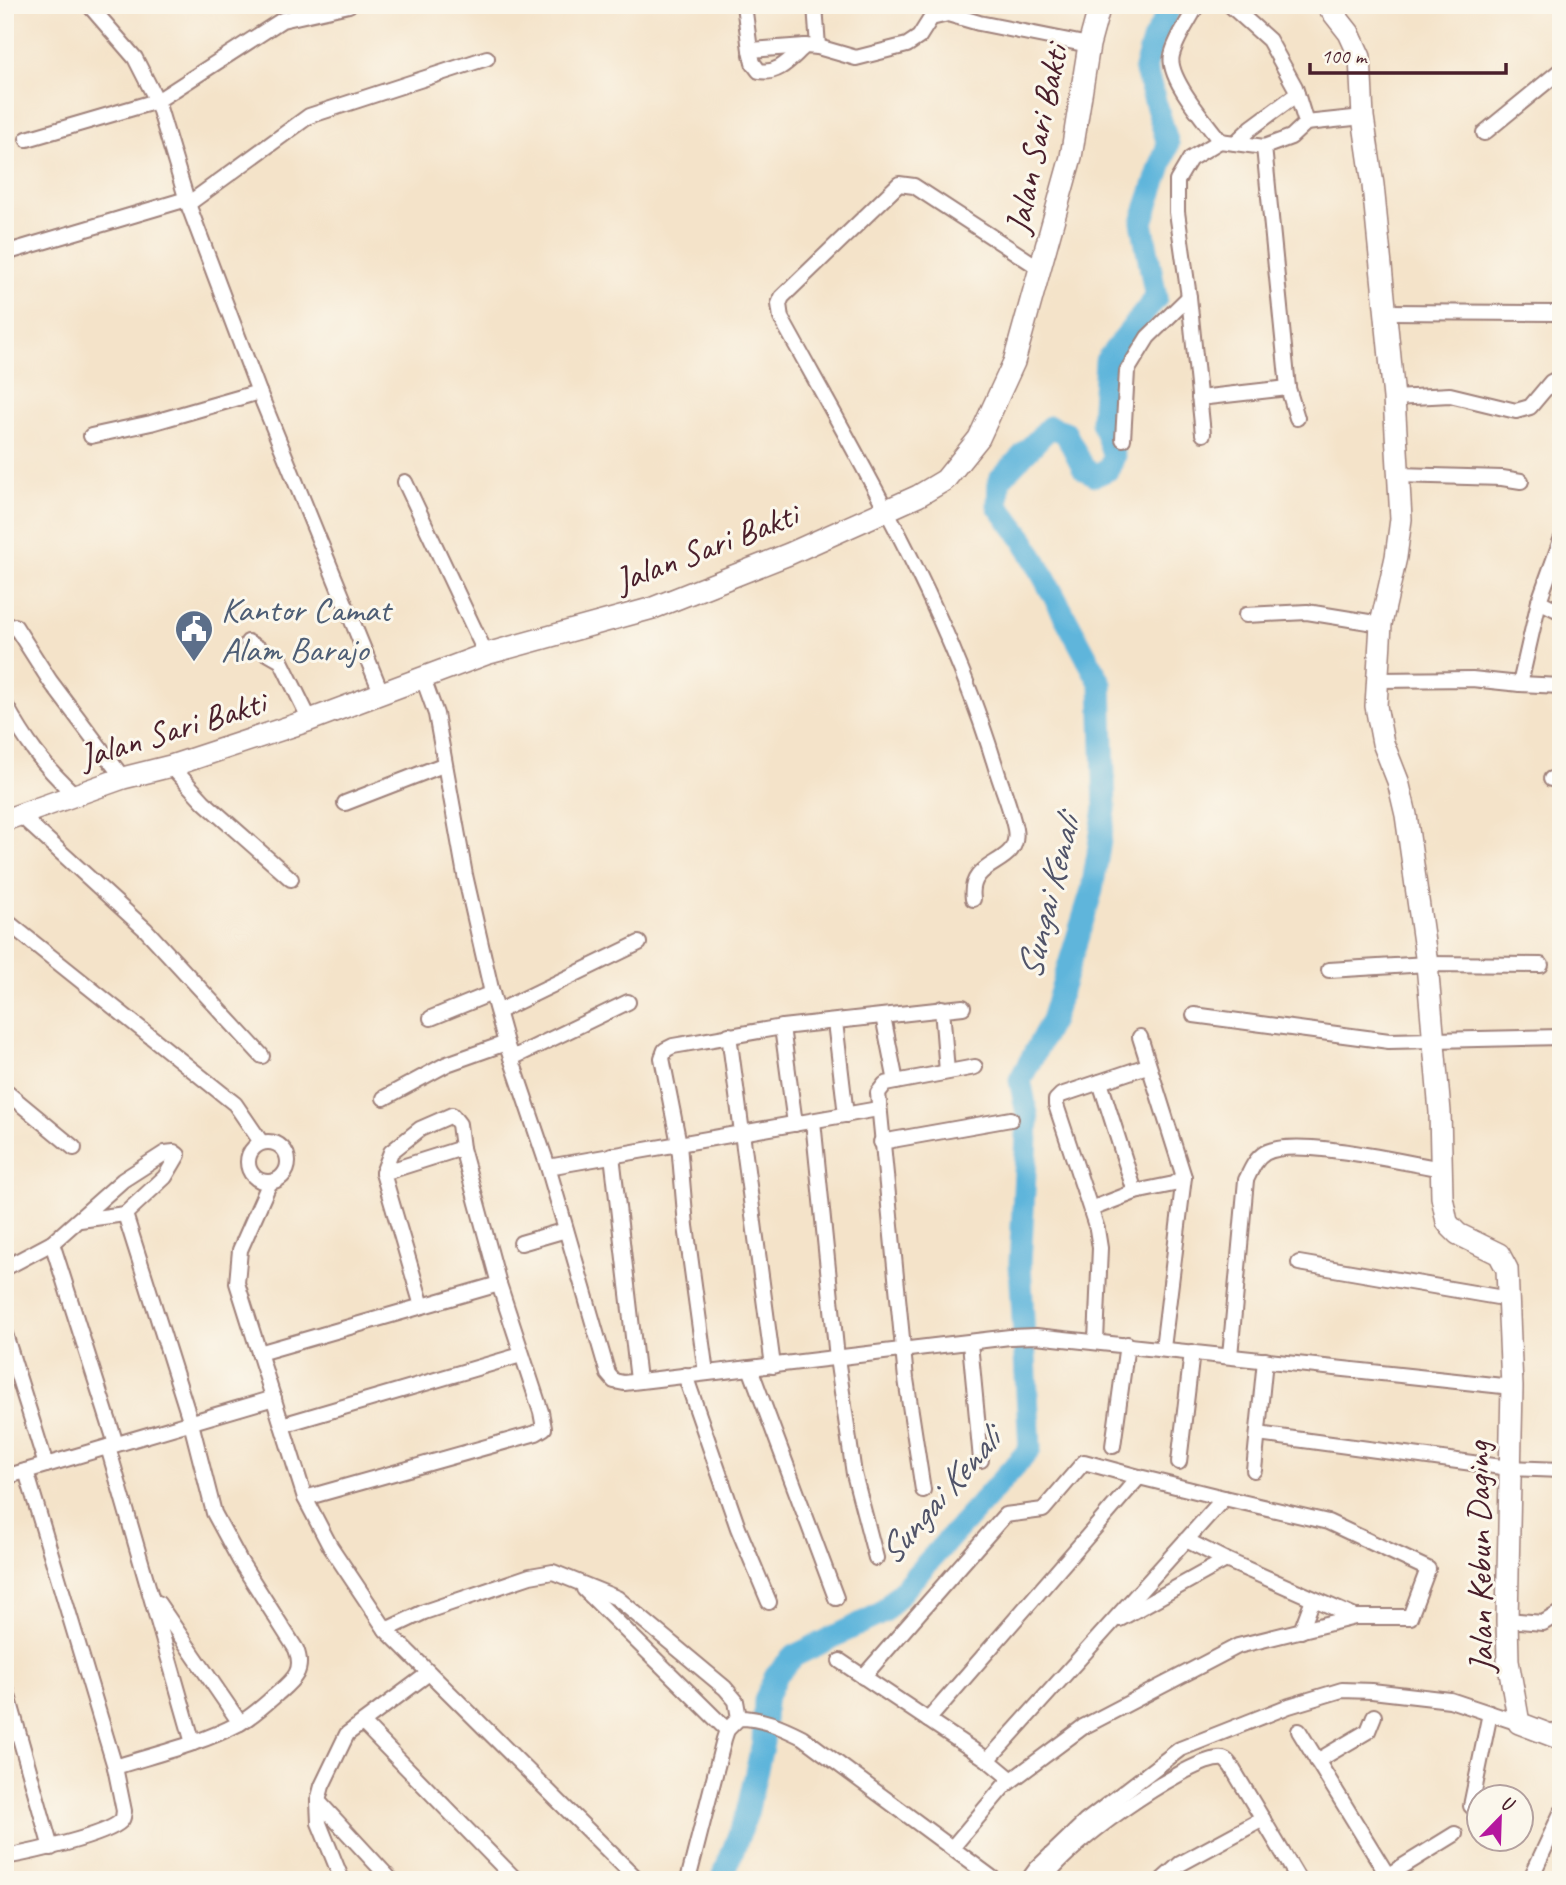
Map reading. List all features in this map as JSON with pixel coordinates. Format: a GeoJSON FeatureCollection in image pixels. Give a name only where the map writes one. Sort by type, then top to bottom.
{"type":"FeatureCollection","features":[{"type":"Feature","properties":{"kind":"street"},"geometry":{"type":"LineString","coordinates":[[89,5],[135,58],[157,101],[188,201],[259,392],[381,692]]}},
{"type":"Feature","properties":{"kind":"street"},"geometry":{"type":"LineString","coordinates":[[27,139],[157,101],[282,20],[316,9],[349,5]]}},
{"type":"Feature","properties":{"kind":"street"},"geometry":{"type":"LineString","coordinates":[[744,5],[750,50],[753,63],[759,71],[777,71],[812,46]]}},
{"type":"Feature","properties":{"kind":"street"},"geometry":{"type":"LineString","coordinates":[[812,46],[815,5]]}},
{"type":"Feature","properties":{"kind":"street","name":"Jalan Sari Bakti"},"geometry":{"type":"LineString","coordinates":[[12,817],[123,778],[171,766],[310,720],[486,654],[653,608],[789,554],[918,496],[944,480],[979,438],[1014,362],[1071,157],[1089,45],[1100,5]]}},
{"type":"Feature","properties":{"kind":"street"},"geometry":{"type":"LineString","coordinates":[[1197,5],[1170,58],[1174,76],[1227,142],[1264,147],[1291,137],[1306,123],[1363,117]]}},
{"type":"Feature","properties":{"kind":"street"},"geometry":{"type":"LineString","coordinates":[[1230,5],[1269,40],[1297,94],[1306,123]]}},
{"type":"Feature","properties":{"kind":"street"},"geometry":{"type":"LineString","coordinates":[[1230,1356],[1246,1180],[1262,1154],[1276,1149],[1325,1148],[1441,1169],[1440,1112],[1427,964],[1406,816],[1398,781],[1383,743],[1377,706],[1381,624],[1401,519],[1394,398],[1373,185],[1363,117],[1360,57],[1349,33],[1327,5]]}},
{"type":"Feature","properties":{"kind":"street"},"geometry":{"type":"LineString","coordinates":[[750,50],[812,46],[856,58],[907,45],[919,37],[931,18],[948,14],[979,23],[1089,45]]}},
{"type":"Feature","properties":{"kind":"street"},"geometry":{"type":"LineString","coordinates":[[5,253],[188,201],[309,116],[487,58]]}},
{"type":"Feature","properties":{"kind":"street"},"geometry":{"type":"LineString","coordinates":[[1484,133],[1561,70]]}},
{"type":"Feature","properties":{"kind":"street"},"geometry":{"type":"LineString","coordinates":[[1203,434],[1177,212],[1177,181],[1190,159],[1251,128],[1297,94]]}},
{"type":"Feature","properties":{"kind":"street"},"geometry":{"type":"LineString","coordinates":[[1264,147],[1288,388],[1297,418]]}},
{"type":"Feature","properties":{"kind":"street"},"geometry":{"type":"LineString","coordinates":[[973,899],[972,888],[976,876],[1010,851],[1015,843],[1015,831],[981,717],[946,631],[886,509],[781,318],[779,304],[782,297],[892,188],[906,183],[1041,269]]}},
{"type":"Feature","properties":{"kind":"street"},"geometry":{"type":"LineString","coordinates":[[1123,439],[1127,370],[1148,337],[1189,297]]}},
{"type":"Feature","properties":{"kind":"street"},"geometry":{"type":"LineString","coordinates":[[1385,312],[1554,313]]}},
{"type":"Feature","properties":{"kind":"street"},"geometry":{"type":"LineString","coordinates":[[1394,398],[1450,395],[1516,411],[1530,407],[1551,382],[1561,377]]}},
{"type":"Feature","properties":{"kind":"street"},"geometry":{"type":"LineString","coordinates":[[1199,398],[1288,388]]}},
{"type":"Feature","properties":{"kind":"street"},"geometry":{"type":"LineString","coordinates":[[91,436],[151,423],[259,392]]}},
{"type":"Feature","properties":{"kind":"street"},"geometry":{"type":"LineString","coordinates":[[1398,475],[1521,481]]}},
{"type":"Feature","properties":{"kind":"street"},"geometry":{"type":"LineString","coordinates":[[405,482],[486,654]]}},
{"type":"Feature","properties":{"kind":"street"},"geometry":{"type":"LineString","coordinates":[[1520,684],[1539,601],[1561,540]]}},
{"type":"Feature","properties":{"kind":"street"},"geometry":{"type":"LineString","coordinates":[[1539,601],[1561,612]]}},
{"type":"Feature","properties":{"kind":"street"},"geometry":{"type":"LineString","coordinates":[[1246,615],[1307,612],[1381,624]]}},
{"type":"Feature","properties":{"kind":"street"},"geometry":{"type":"LineString","coordinates":[[15,626],[50,681],[123,778]]}},
{"type":"Feature","properties":{"kind":"street"},"geometry":{"type":"LineString","coordinates":[[248,642],[281,661],[310,720]]}},
{"type":"Feature","properties":{"kind":"street"},"geometry":{"type":"LineString","coordinates":[[423,678],[436,714],[443,765],[492,993],[506,1044],[548,1167],[608,1374],[614,1381],[624,1383],[1036,1336],[1512,1387]]}},
{"type":"Feature","properties":{"kind":"street"},"geometry":{"type":"LineString","coordinates":[[1378,680],[1472,679],[1561,686]]}},
{"type":"Feature","properties":{"kind":"street"},"geometry":{"type":"LineString","coordinates":[[5,704],[32,750],[48,770],[74,794]]}},
{"type":"Feature","properties":{"kind":"street"},"geometry":{"type":"LineString","coordinates":[[345,803],[443,765]]}},
{"type":"Feature","properties":{"kind":"street"},"geometry":{"type":"LineString","coordinates":[[171,766],[204,802],[291,879]]}},
{"type":"Feature","properties":{"kind":"street"},"geometry":{"type":"LineString","coordinates":[[12,817],[146,930],[262,1056]]}},
{"type":"Feature","properties":{"kind":"street"},"geometry":{"type":"LineString","coordinates":[[5,920],[234,1104],[261,1142]]}},
{"type":"Feature","properties":{"kind":"street"},"geometry":{"type":"LineString","coordinates":[[499,1011],[639,943]]}},
{"type":"Feature","properties":{"kind":"street"},"geometry":{"type":"LineString","coordinates":[[1329,970],[1427,964],[1541,965]]}},
{"type":"Feature","properties":{"kind":"street"},"geometry":{"type":"LineString","coordinates":[[431,1018],[492,993]]}},
{"type":"Feature","properties":{"kind":"street"},"geometry":{"type":"LineString","coordinates":[[512,1058],[628,1002]]}},
{"type":"Feature","properties":{"kind":"street"},"geometry":{"type":"LineString","coordinates":[[706,1373],[686,1226],[679,1144],[662,1058],[665,1050],[673,1046],[782,1027],[963,1007]]}},
{"type":"Feature","properties":{"kind":"street"},"geometry":{"type":"LineString","coordinates":[[942,1008],[947,1072]]}},
{"type":"Feature","properties":{"kind":"street"},"geometry":{"type":"LineString","coordinates":[[1194,1015],[1389,1041],[1561,1037]]}},
{"type":"Feature","properties":{"kind":"street"},"geometry":{"type":"LineString","coordinates":[[883,1016],[896,1082]]}},
{"type":"Feature","properties":{"kind":"street"},"geometry":{"type":"LineString","coordinates":[[835,1022],[846,1115]]}},
{"type":"Feature","properties":{"kind":"street"},"geometry":{"type":"LineString","coordinates":[[782,1027],[794,1124]]}},
{"type":"Feature","properties":{"kind":"street"},"geometry":{"type":"LineString","coordinates":[[729,1035],[774,1366]]}},
{"type":"Feature","properties":{"kind":"street"},"geometry":{"type":"LineString","coordinates":[[1140,1037],[1184,1177],[1163,1348]]}},
{"type":"Feature","properties":{"kind":"street"},"geometry":{"type":"LineString","coordinates":[[384,1098],[447,1064],[506,1044]]}},
{"type":"Feature","properties":{"kind":"street"},"geometry":{"type":"LineString","coordinates":[[1096,1341],[1100,1248],[1097,1229],[1056,1100],[1061,1095],[1147,1066]]}},
{"type":"Feature","properties":{"kind":"street"},"geometry":{"type":"LineString","coordinates":[[923,1490],[903,1350],[881,1142],[879,1089],[885,1084],[975,1067]]}},
{"type":"Feature","properties":{"kind":"street"},"geometry":{"type":"LineString","coordinates":[[1100,1082],[1135,1192]]}},
{"type":"Feature","properties":{"kind":"street"},"geometry":{"type":"LineString","coordinates":[[5,1091],[74,1148]]}},
{"type":"Feature","properties":{"kind":"street"},"geometry":{"type":"LineString","coordinates":[[548,1167],[878,1109]]}},
{"type":"Feature","properties":{"kind":"street"},"geometry":{"type":"LineString","coordinates":[[305,1498],[536,1433],[544,1428],[499,1284],[462,1148],[459,1125],[452,1115],[421,1129],[391,1152],[383,1173],[422,1306]]}},
{"type":"Feature","properties":{"kind":"street"},"geometry":{"type":"LineString","coordinates":[[881,1142],[1011,1119]]}},
{"type":"Feature","properties":{"kind":"street"},"geometry":{"type":"LineString","coordinates":[[813,1121],[837,1358],[854,1474],[876,1558]]}},
{"type":"Feature","properties":{"kind":"street"},"geometry":{"type":"LineString","coordinates":[[261,1142],[277,1144],[287,1157],[284,1174],[270,1182],[254,1177],[247,1162],[254,1147],[261,1142]]}},
{"type":"Feature","properties":{"kind":"street"},"geometry":{"type":"LineString","coordinates":[[383,1173],[462,1148]]}},
{"type":"Feature","properties":{"kind":"street"},"geometry":{"type":"LineString","coordinates":[[5,1268],[52,1243],[122,1180],[164,1153],[177,1153],[178,1157],[165,1177],[125,1214],[80,1220]]}},
{"type":"Feature","properties":{"kind":"street"},"geometry":{"type":"LineString","coordinates":[[612,1155],[638,1380]]}},
{"type":"Feature","properties":{"kind":"street","name":"Jalan Kebun Daging"},"geometry":{"type":"LineString","coordinates":[[1441,1169],[1447,1222],[1458,1234],[1493,1250],[1504,1259],[1507,1269],[1512,1387],[1508,1661],[1519,1723]]}},
{"type":"Feature","properties":{"kind":"street"},"geometry":{"type":"LineString","coordinates":[[1091,1209],[1135,1192],[1174,1184],[1184,1177]]}},
{"type":"Feature","properties":{"kind":"street"},"geometry":{"type":"LineString","coordinates":[[270,1182],[240,1250],[237,1283],[305,1498],[330,1546],[386,1630],[638,1880]]}},
{"type":"Feature","properties":{"kind":"street"},"geometry":{"type":"LineString","coordinates":[[115,1767],[193,1743],[240,1723],[297,1674],[300,1660],[296,1649],[240,1561],[214,1513],[191,1423],[125,1214]]}},
{"type":"Feature","properties":{"kind":"street"},"geometry":{"type":"LineString","coordinates":[[521,1243],[565,1230]]}},
{"type":"Feature","properties":{"kind":"street"},"geometry":{"type":"LineString","coordinates":[[52,1243],[112,1446],[193,1743]]}},
{"type":"Feature","properties":{"kind":"street"},"geometry":{"type":"LineString","coordinates":[[1299,1263],[1509,1299]]}},
{"type":"Feature","properties":{"kind":"street"},"geometry":{"type":"LineString","coordinates":[[259,1353],[499,1284]]}},
{"type":"Feature","properties":{"kind":"street"},"geometry":{"type":"LineString","coordinates":[[5,1334],[46,1465]]}},
{"type":"Feature","properties":{"kind":"street"},"geometry":{"type":"LineString","coordinates":[[970,1343],[981,1460]]}},
{"type":"Feature","properties":{"kind":"street"},"geometry":{"type":"LineString","coordinates":[[1113,1446],[1127,1344]]}},
{"type":"Feature","properties":{"kind":"street"},"geometry":{"type":"LineString","coordinates":[[1179,1462],[1192,1352]]}},
{"type":"Feature","properties":{"kind":"street"},"geometry":{"type":"LineString","coordinates":[[282,1425],[521,1355]]}},
{"type":"Feature","properties":{"kind":"street"},"geometry":{"type":"LineString","coordinates":[[1254,1470],[1265,1360]]}},
{"type":"Feature","properties":{"kind":"street"},"geometry":{"type":"LineString","coordinates":[[750,1368],[836,1598]]}},
{"type":"Feature","properties":{"kind":"street"},"geometry":{"type":"LineString","coordinates":[[685,1376],[738,1528],[769,1602]]}},
{"type":"Feature","properties":{"kind":"street"},"geometry":{"type":"LineString","coordinates":[[5,1477],[274,1398]]}},
{"type":"Feature","properties":{"kind":"street"},"geometry":{"type":"LineString","coordinates":[[1258,1434],[1509,1468],[1561,1470]]}},
{"type":"Feature","properties":{"kind":"street"},"geometry":{"type":"LineString","coordinates":[[863,1676],[1005,1516],[1043,1510],[1084,1462],[1328,1522],[1428,1569],[1410,1618],[1355,1617],[1238,1646],[1083,1727],[1004,1786],[952,1848]]}},
{"type":"Feature","properties":{"kind":"street"},"geometry":{"type":"LineString","coordinates":[[5,1857],[51,1848],[91,1835],[121,1821],[124,1811],[115,1767],[26,1471]]}},
{"type":"Feature","properties":{"kind":"street"},"geometry":{"type":"LineString","coordinates":[[928,1720],[1139,1477]]}},
{"type":"Feature","properties":{"kind":"street"},"geometry":{"type":"LineString","coordinates":[[988,1760],[1224,1498]]}},
{"type":"Feature","properties":{"kind":"street"},"geometry":{"type":"LineString","coordinates":[[1186,1540],[1355,1617]]}},
{"type":"Feature","properties":{"kind":"street"},"geometry":{"type":"LineString","coordinates":[[1110,1625],[1226,1560]]}},
{"type":"Feature","properties":{"kind":"street"},"geometry":{"type":"LineString","coordinates":[[386,1630],[424,1612],[530,1576],[553,1572],[617,1598],[715,1680],[736,1701],[744,1718]]}},
{"type":"Feature","properties":{"kind":"street"},"geometry":{"type":"LineString","coordinates":[[578,1583],[727,1730]]}},
{"type":"Feature","properties":{"kind":"street"},"geometry":{"type":"LineString","coordinates":[[151,1594],[240,1723]]}},
{"type":"Feature","properties":{"kind":"street"},"geometry":{"type":"LineString","coordinates":[[1301,1630],[1314,1599]]}},
{"type":"Feature","properties":{"kind":"street"},"geometry":{"type":"LineString","coordinates":[[1507,1620],[1543,1623],[1561,1612]]}},
{"type":"Feature","properties":{"kind":"street"},"geometry":{"type":"LineString","coordinates":[[840,1661],[988,1760],[1012,1780]]}},
{"type":"Feature","properties":{"kind":"street"},"geometry":{"type":"LineString","coordinates":[[342,1880],[319,1823],[318,1801],[322,1786],[347,1734],[429,1673]]}},
{"type":"Feature","properties":{"kind":"street"},"geometry":{"type":"LineString","coordinates":[[5,1685],[51,1848]]}},
{"type":"Feature","properties":{"kind":"street"},"geometry":{"type":"LineString","coordinates":[[1028,1880],[1085,1822],[1180,1749],[1289,1706],[1342,1690],[1410,1694],[1450,1700],[1561,1739]]}},
{"type":"Feature","properties":{"kind":"street"},"geometry":{"type":"LineString","coordinates":[[1475,1784],[1490,1713]]}},
{"type":"Feature","properties":{"kind":"street"},"geometry":{"type":"LineString","coordinates":[[1317,1761],[1368,1731],[1374,1716]]}},
{"type":"Feature","properties":{"kind":"street"},"geometry":{"type":"LineString","coordinates":[[688,1880],[727,1730],[744,1718],[777,1725],[802,1737],[995,1880]]}},
{"type":"Feature","properties":{"kind":"street"},"geometry":{"type":"LineString","coordinates":[[363,1723],[516,1880]]}},
{"type":"Feature","properties":{"kind":"street"},"geometry":{"type":"LineString","coordinates":[[1299,1731],[1385,1878],[1455,1834]]}},
{"type":"Feature","properties":{"kind":"street"},"geometry":{"type":"LineString","coordinates":[[1045,1880],[1058,1861],[1148,1791],[1185,1771],[1215,1759],[1229,1762],[1300,1880]]}},
{"type":"Feature","properties":{"kind":"street"},"geometry":{"type":"LineString","coordinates":[[318,1801],[391,1880]]}},
{"type":"Feature","properties":{"kind":"street"},"geometry":{"type":"LineString","coordinates":[[1530,1880],[1561,1813]]}},
{"type":"Feature","properties":{"kind":"street"},"geometry":{"type":"LineString","coordinates":[[1162,1880],[1180,1864],[1264,1819]]}},
{"type":"Feature","properties":{"kind":"waterway","name":"Sungai Kenali"},"geometry":{"type":"LineString","coordinates":[[722,1880],[747,1813],[763,1742],[765,1701],[776,1675],[794,1656],[882,1613],[1030,1449],[1020,1263],[1028,1119],[1020,1080],[1052,1020],[1092,890],[1105,809],[1101,684],[1024,540],[998,506],[999,480],[1050,427],[1065,432],[1084,469],[1096,475],[1109,469],[1114,456],[1102,422],[1106,361],[1156,298],[1142,222],[1168,144],[1145,68],[1153,41],[1172,5]]}},
{"type":"Feature","properties":{"kind":"place","name":"Kantor Camat Alam Barajo"},"geometry":{"type":"Point","coordinates":[194,663]}}]}
